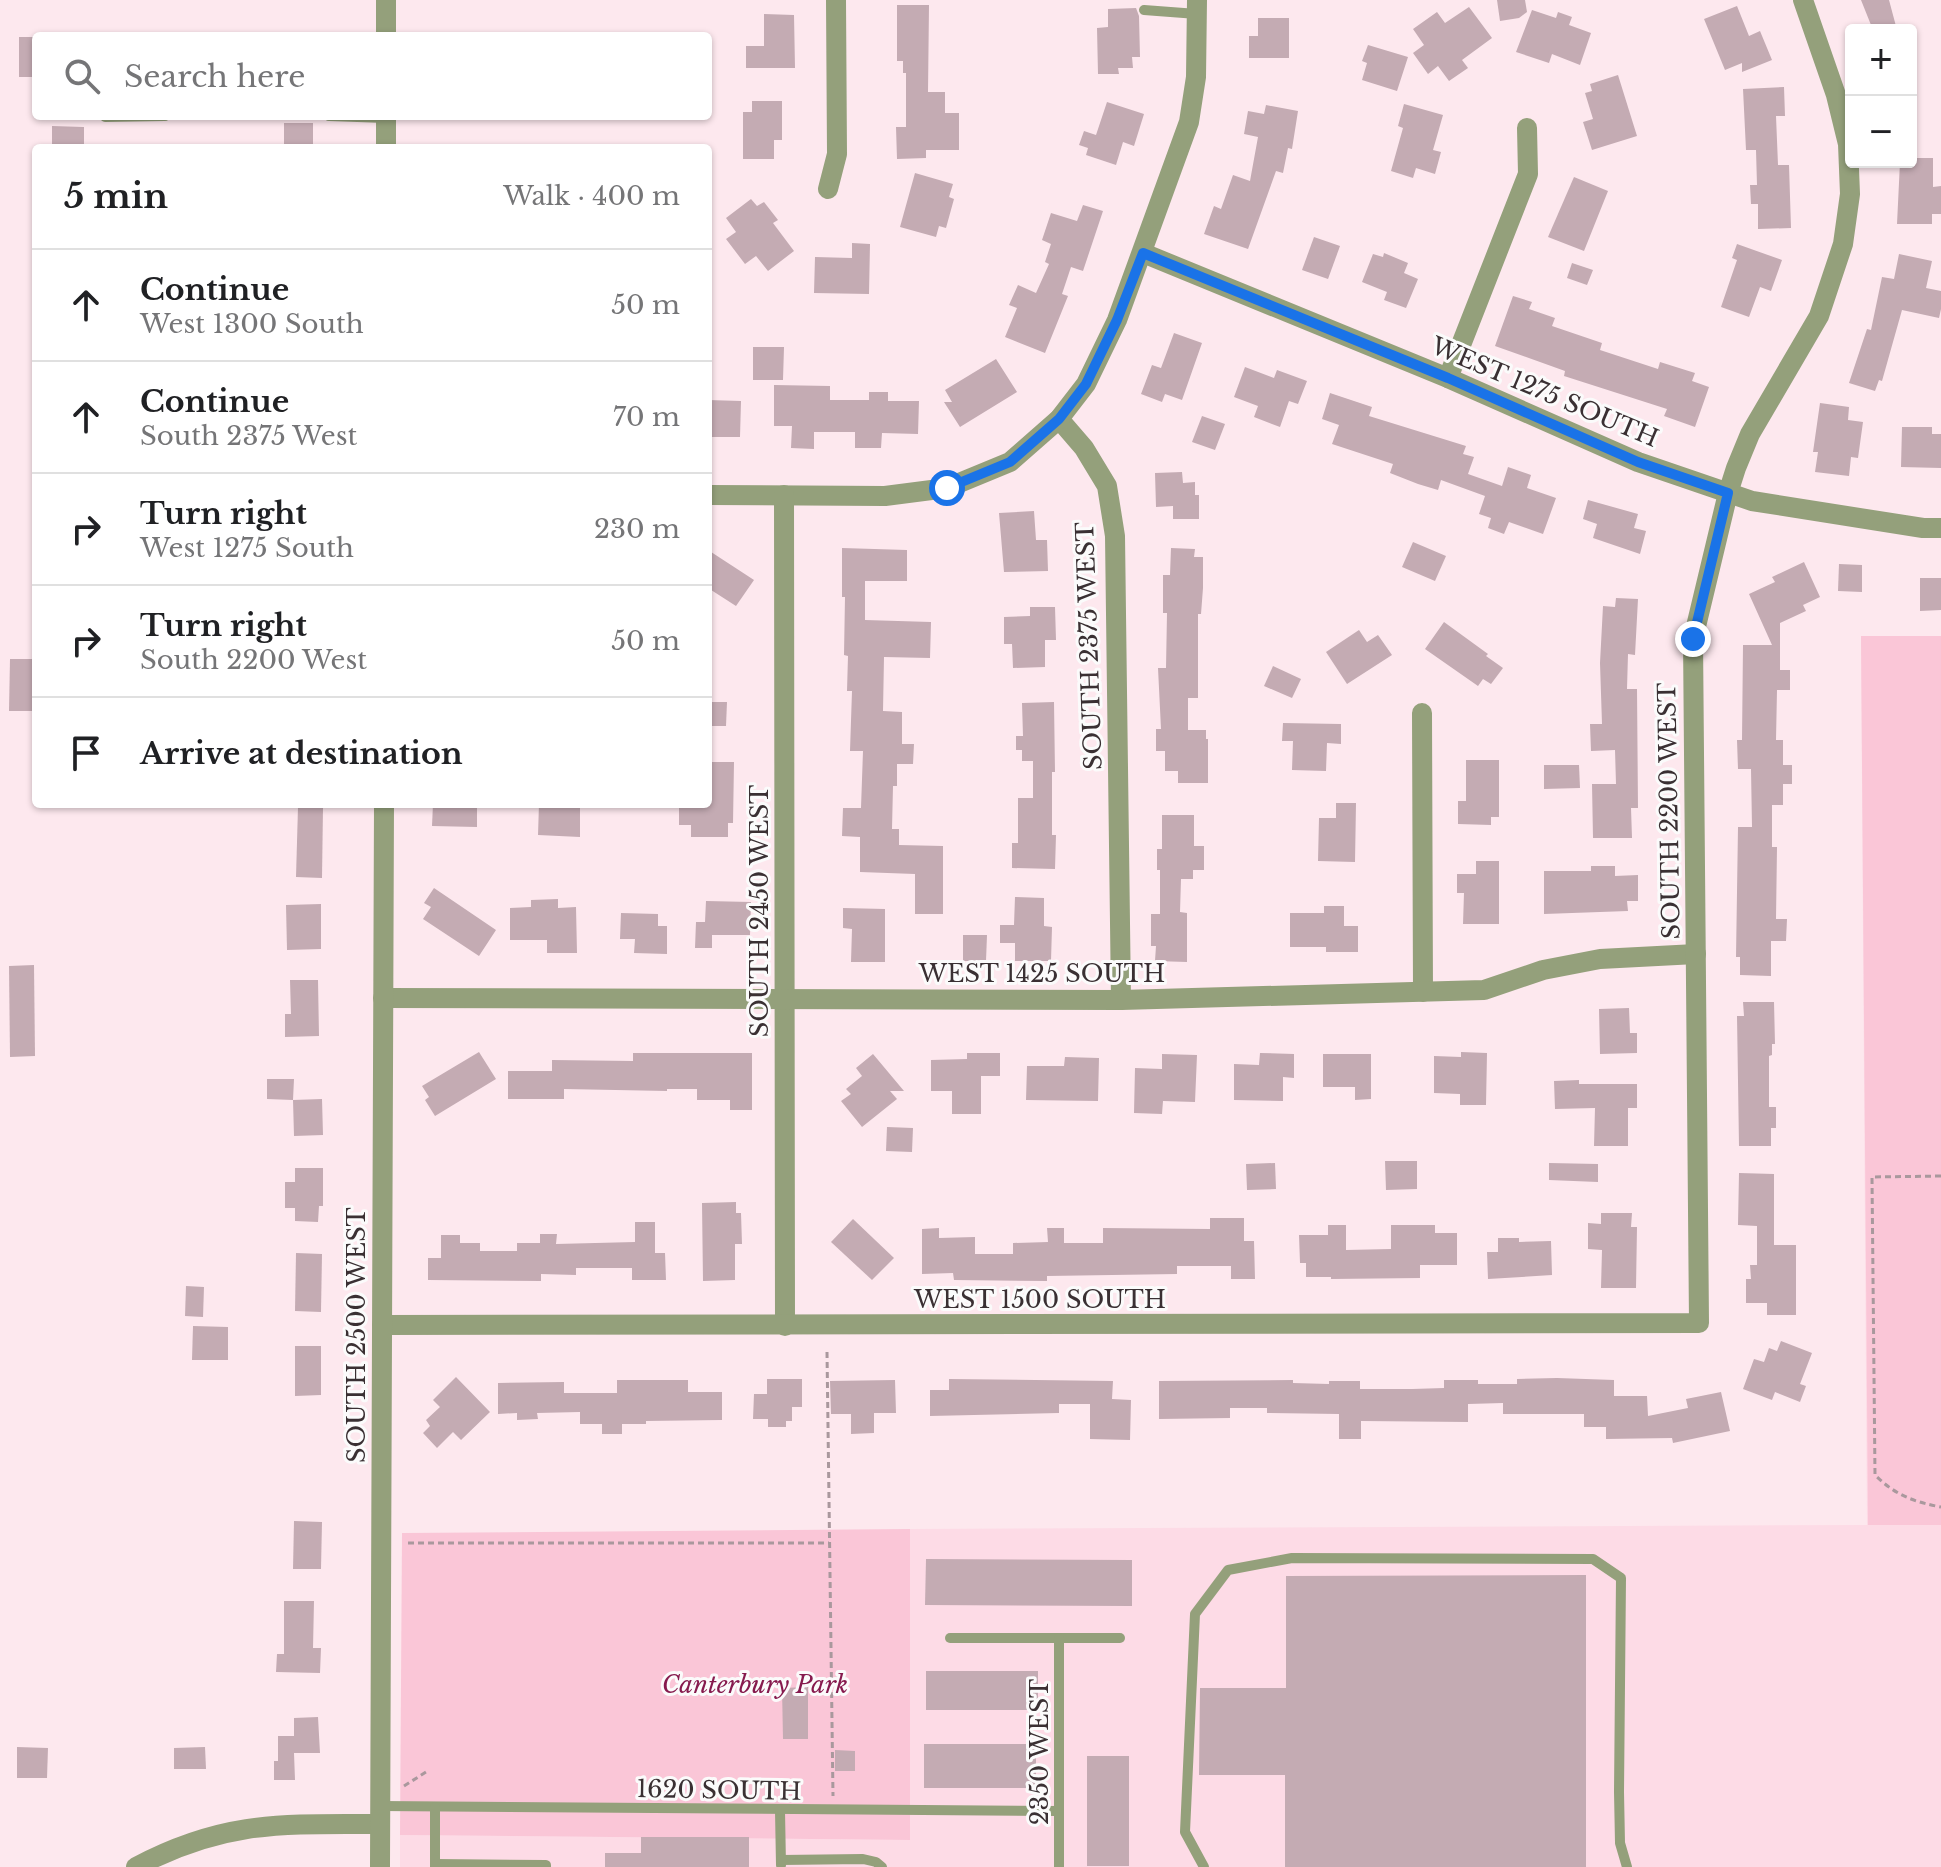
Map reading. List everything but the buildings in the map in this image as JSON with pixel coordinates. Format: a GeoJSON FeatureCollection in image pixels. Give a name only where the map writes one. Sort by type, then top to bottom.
{"type":"FeatureCollection","features":[{"type":"Feature","properties":{"kind":"street"},"geometry":{"type":"LineString","coordinates":[[386,0],[386,32]]}},
{"type":"Feature","properties":{"kind":"street"},"geometry":{"type":"LineString","coordinates":[[828,189],[837,154],[836,0]]}},
{"type":"Feature","properties":{"kind":"street","name":"SOUTH 2200 WEST"},"geometry":{"type":"LineString","coordinates":[[1699,1323],[1693,639],[1728,493],[1750,434],[1819,316],[1843,244],[1850,194],[1848,144],[1836,95],[1803,0]]}},
{"type":"Feature","properties":{"kind":"street"},"geometry":{"type":"LineString","coordinates":[[712,495],[885,496],[947,488],[1010,462],[1059,419],[1086,384],[1117,320],[1189,122],[1196,77],[1197,7]]}},
{"type":"Feature","properties":{"kind":"street"},"geometry":{"type":"LineString","coordinates":[[386,120],[386,144]]}},
{"type":"Feature","properties":{"kind":"street"},"geometry":{"type":"LineString","coordinates":[[1448,378],[1528,174],[1527,128]]}},
{"type":"Feature","properties":{"kind":"street","name":"WEST 1275 SOUTH"},"geometry":{"type":"LineString","coordinates":[[1143,253],[1448,378],[1638,462],[1752,501],[1923,528],[1941,528]]}},
{"type":"Feature","properties":{"kind":"street","name":"SOUTH 2375 WEST"},"geometry":{"type":"LineString","coordinates":[[1059,419],[1084,448],[1107,486],[1115,536],[1121,1000]]}},
{"type":"Feature","properties":{"kind":"street","name":"SOUTH 2450 WEST"},"geometry":{"type":"LineString","coordinates":[[784,495],[785,1326]]}},
{"type":"Feature","properties":{"kind":"street"},"geometry":{"type":"LineString","coordinates":[[1422,713],[1423,992]]}},
{"type":"Feature","properties":{"kind":"street","name":"SOUTH 2500 WEST"},"geometry":{"type":"LineString","coordinates":[[380,1867],[384,808]]}},
{"type":"Feature","properties":{"kind":"street","name":"WEST 1425 SOUTH"},"geometry":{"type":"LineString","coordinates":[[383,998],[1121,1000],[1484,990],[1543,970],[1600,959],[1696,954]]}},
{"type":"Feature","properties":{"kind":"street","name":"WEST 1500 SOUTH"},"geometry":{"type":"LineString","coordinates":[[382,1325],[1699,1323]]}},
{"type":"Feature","properties":{"kind":"street"},"geometry":{"type":"LineString","coordinates":[[136,1867],[180,1845],[248,1827],[380,1815]]}},
{"type":"Feature","properties":{"kind":"lane"},"geometry":{"type":"LineString","coordinates":[[1144,10],[1197,7]]}},
{"type":"Feature","properties":{"kind":"lane"},"geometry":{"type":"LineString","coordinates":[[1204,1867],[1185,1832],[1195,1614],[1228,1570],[1308,1558],[1593,1559],[1621,1578],[1619,1804],[1620,1843],[1627,1867]]}},
{"type":"Feature","properties":{"kind":"lane"},"geometry":{"type":"LineString","coordinates":[[950,1638],[1120,1638]]}},
{"type":"Feature","properties":{"kind":"lane","name":"2350 WEST"},"geometry":{"type":"LineString","coordinates":[[1059,1638],[1059,1867]]}},
{"type":"Feature","properties":{"kind":"lane"},"geometry":{"type":"LineString","coordinates":[[435,1807],[435,1866],[546,1867]]}},
{"type":"Feature","properties":{"kind":"lane","name":"1620 SOUTH"},"geometry":{"type":"LineString","coordinates":[[380,1815],[435,1807],[1059,1811]]}},
{"type":"Feature","properties":{"kind":"lane"},"geometry":{"type":"LineString","coordinates":[[780,1811],[781,1864],[863,1859],[882,1867]]}},
{"type":"Feature","properties":{"kind":"path"},"geometry":{"type":"LineString","coordinates":[[1941,1176],[1872,1177],[1875,1475],[1910,1501],[1941,1507]]}},
{"type":"Feature","properties":{"kind":"path"},"geometry":{"type":"LineString","coordinates":[[827,1352],[833,1811]]}},
{"type":"Feature","properties":{"kind":"path"},"geometry":{"type":"LineString","coordinates":[[408,1543],[829,1543]]}},
{"type":"Feature","properties":{"kind":"path"},"geometry":{"type":"LineString","coordinates":[[404,1786],[426,1772]]}},
{"type":"Feature","properties":{"kind":"shaded area"},"geometry":{"type":"Polygon","coordinates":[[[1861,636],[1941,636],[1941,1867],[400,1867],[400,1835],[909,1840],[910,1529],[1867,1525],[1861,636]]]}},
{"type":"Feature","properties":{"kind":"green space"},"geometry":{"type":"Polygon","coordinates":[[[1861,636],[1941,636],[1941,1525],[1868,1525],[1861,636]]]}},
{"type":"Feature","properties":{"kind":"green space","name":"Canterbury Park"},"geometry":{"type":"Polygon","coordinates":[[[910,1529],[910,1840],[400,1835],[402,1533],[910,1529]]]}},
{"type":"Feature","properties":{"kind":"route"},"geometry":{"type":"LineString","coordinates":[[947,488],[1010,462],[1059,419],[1086,384],[1117,320],[1143,253],[1448,378],[1638,462],[1728,493],[1693,639]]}}]}
